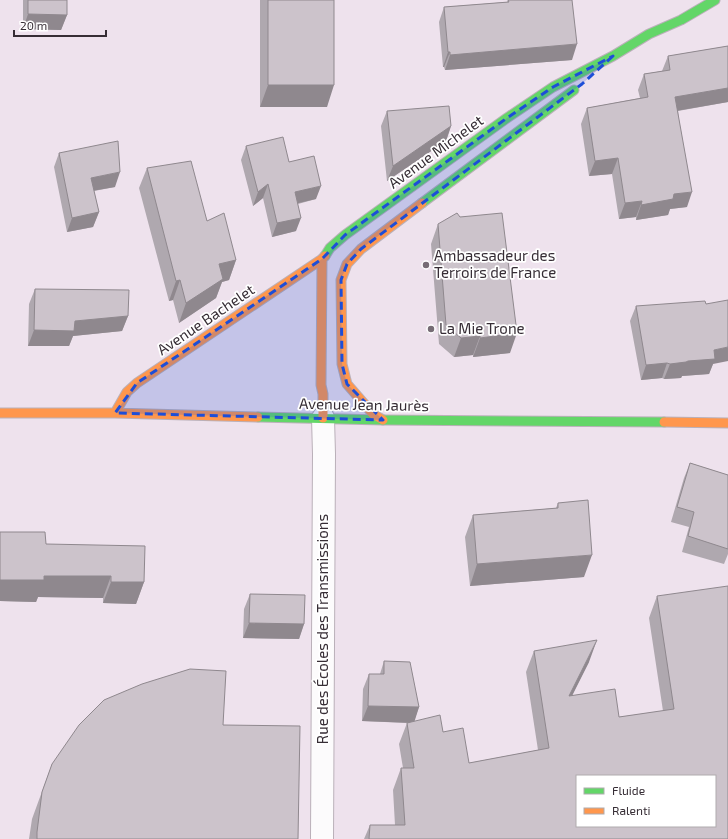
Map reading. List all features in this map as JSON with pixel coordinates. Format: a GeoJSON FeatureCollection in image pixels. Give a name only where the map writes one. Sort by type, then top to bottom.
{"type":"FeatureCollection","features":[{"type":"Feature","properties":{"kind":"street","name":"Avenue Michelet"},"geometry":{"type":"LineString","coordinates":[[322,259],[330,248],[345,235],[507,118],[553,88],[613,56],[649,34],[681,20],[715,0]]}},
{"type":"Feature","properties":{"kind":"street"},"geometry":{"type":"LineString","coordinates":[[382,420],[373,414],[347,384],[342,364],[341,280],[347,264],[361,248],[585,82],[613,56]]}},
{"type":"Feature","properties":{"kind":"street"},"geometry":{"type":"LineString","coordinates":[[322,259],[321,385],[323,394],[323,418]]}},
{"type":"Feature","properties":{"kind":"street","name":"Avenue Bachelet"},"geometry":{"type":"LineString","coordinates":[[115,413],[127,392],[137,383],[322,259]]}},
{"type":"Feature","properties":{"kind":"street","name":"Avenue Jean Jaurès"},"geometry":{"type":"LineString","coordinates":[[0,413],[115,413],[382,420],[728,423]]}},
{"type":"Feature","properties":{"kind":"street","name":"Rue des Écoles des Transmissions"},"geometry":{"type":"LineString","coordinates":[[322,839],[323,418]]}},
{"type":"Feature","properties":{"kind":"highlighted area"},"geometry":{"type":"Polygon","coordinates":[[[613,56],[582,84],[361,249],[347,264],[341,280],[342,364],[347,384],[383,420],[115,413],[137,383],[322,259],[345,235],[507,118],[553,87],[613,56]]]}},
{"type":"Feature","properties":{"kind":"building"},"geometry":{"type":"Polygon","coordinates":[[[28,0],[67,0],[67,15],[28,14],[28,0]]]}},
{"type":"Feature","properties":{"kind":"building"},"geometry":{"type":"Polygon","coordinates":[[[268,0],[334,0],[334,85],[268,85],[268,0]]]}},
{"type":"Feature","properties":{"kind":"building"},"geometry":{"type":"Polygon","coordinates":[[[508,0],[572,0],[577,44],[450,55],[450,52],[448,52],[444,7],[509,2],[508,0]]]}},
{"type":"Feature","properties":{"kind":"building"},"geometry":{"type":"Polygon","coordinates":[[[728,46],[728,88],[675,97],[692,192],[674,194],[673,199],[641,205],[642,201],[625,203],[618,158],[595,161],[587,108],[648,97],[644,74],[670,70],[668,56],[728,46]]]}},
{"type":"Feature","properties":{"kind":"building"},"geometry":{"type":"Polygon","coordinates":[[[449,106],[451,126],[393,166],[387,111],[449,106]]]}},
{"type":"Feature","properties":{"kind":"building"},"geometry":{"type":"Polygon","coordinates":[[[283,137],[289,162],[314,156],[321,186],[295,192],[301,218],[277,223],[268,184],[258,192],[246,146],[283,137]]]}},
{"type":"Feature","properties":{"kind":"building"},"geometry":{"type":"Polygon","coordinates":[[[118,141],[120,172],[91,178],[99,212],[72,218],[59,153],[118,141]]]}},
{"type":"Feature","properties":{"kind":"building"},"geometry":{"type":"Polygon","coordinates":[[[191,161],[207,221],[224,213],[236,260],[219,264],[223,279],[186,303],[180,280],[176,281],[147,168],[191,161]]]}},
{"type":"Feature","properties":{"kind":"building"},"geometry":{"type":"Polygon","coordinates":[[[457,213],[460,217],[502,213],[517,333],[480,338],[480,336],[461,338],[446,325],[438,224],[457,213]]]}},
{"type":"Feature","properties":{"kind":"building"},"geometry":{"type":"Polygon","coordinates":[[[35,289],[129,290],[128,316],[75,321],[74,331],[34,330],[35,289]]]}},
{"type":"Feature","properties":{"kind":"building"},"geometry":{"type":"Polygon","coordinates":[[[728,300],[728,347],[714,350],[715,359],[646,365],[636,306],[705,301],[706,304],[728,300]]]}},
{"type":"Feature","properties":{"kind":"building"},"geometry":{"type":"Polygon","coordinates":[[[690,463],[728,475],[728,549],[688,536],[694,512],[677,507],[690,463]]]}},
{"type":"Feature","properties":{"kind":"building"},"geometry":{"type":"Polygon","coordinates":[[[588,500],[592,555],[477,564],[473,515],[558,508],[558,503],[588,500]]]}},
{"type":"Feature","properties":{"kind":"building"},"geometry":{"type":"Polygon","coordinates":[[[0,532],[45,532],[46,544],[145,546],[144,582],[111,582],[111,576],[44,576],[44,580],[0,580],[0,532]]]}},
{"type":"Feature","properties":{"kind":"building"},"geometry":{"type":"Polygon","coordinates":[[[728,586],[728,839],[369,839],[370,825],[405,825],[401,768],[414,768],[407,723],[440,715],[443,732],[463,728],[469,763],[549,748],[534,651],[597,640],[569,696],[615,689],[619,717],[674,709],[657,596],[728,586]]]}},
{"type":"Feature","properties":{"kind":"building"},"geometry":{"type":"Polygon","coordinates":[[[250,594],[305,595],[304,624],[249,623],[250,594]]]}},
{"type":"Feature","properties":{"kind":"building"},"geometry":{"type":"Polygon","coordinates":[[[384,661],[410,662],[419,707],[368,706],[369,674],[384,674],[384,661]]]}},
{"type":"Feature","properties":{"kind":"building"},"geometry":{"type":"Polygon","coordinates":[[[190,669],[226,671],[223,725],[300,726],[298,839],[37,839],[42,792],[52,764],[79,725],[104,700],[142,684],[190,669]]]}},
{"type":"Feature","properties":{"kind":"traffic: fast"},"geometry":{"type":"LineString","coordinates":[[325,256],[330,248],[345,235],[507,118],[553,87],[613,56],[649,34],[681,20],[715,0]]}},
{"type":"Feature","properties":{"kind":"traffic: fast"},"geometry":{"type":"LineString","coordinates":[[422,203],[574,90]]}},
{"type":"Feature","properties":{"kind":"traffic: fast"},"geometry":{"type":"LineString","coordinates":[[258,417],[383,420],[664,422]]}},
{"type":"Feature","properties":{"kind":"traffic: slow"},"geometry":{"type":"LineString","coordinates":[[383,420],[373,414],[347,384],[342,364],[341,280],[347,264],[361,249],[422,203]]}},
{"type":"Feature","properties":{"kind":"traffic: slow"},"geometry":{"type":"LineString","coordinates":[[323,418],[323,394],[321,385],[322,259],[325,256]]}},
{"type":"Feature","properties":{"kind":"traffic: slow"},"geometry":{"type":"LineString","coordinates":[[115,413],[127,392],[137,383],[322,259]]}},
{"type":"Feature","properties":{"kind":"traffic: slow"},"geometry":{"type":"LineString","coordinates":[[0,413],[115,413],[258,417]]}},
{"type":"Feature","properties":{"kind":"traffic: slow"},"geometry":{"type":"LineString","coordinates":[[664,422],[728,423]]}},
{"type":"Feature","properties":{"kind":"place","name":"Ambassadeur des Terroirs de France"},"geometry":{"type":"Point","coordinates":[426,265]}},
{"type":"Feature","properties":{"kind":"place","name":"La Mie Trone"},"geometry":{"type":"Point","coordinates":[431,329]}}]}
